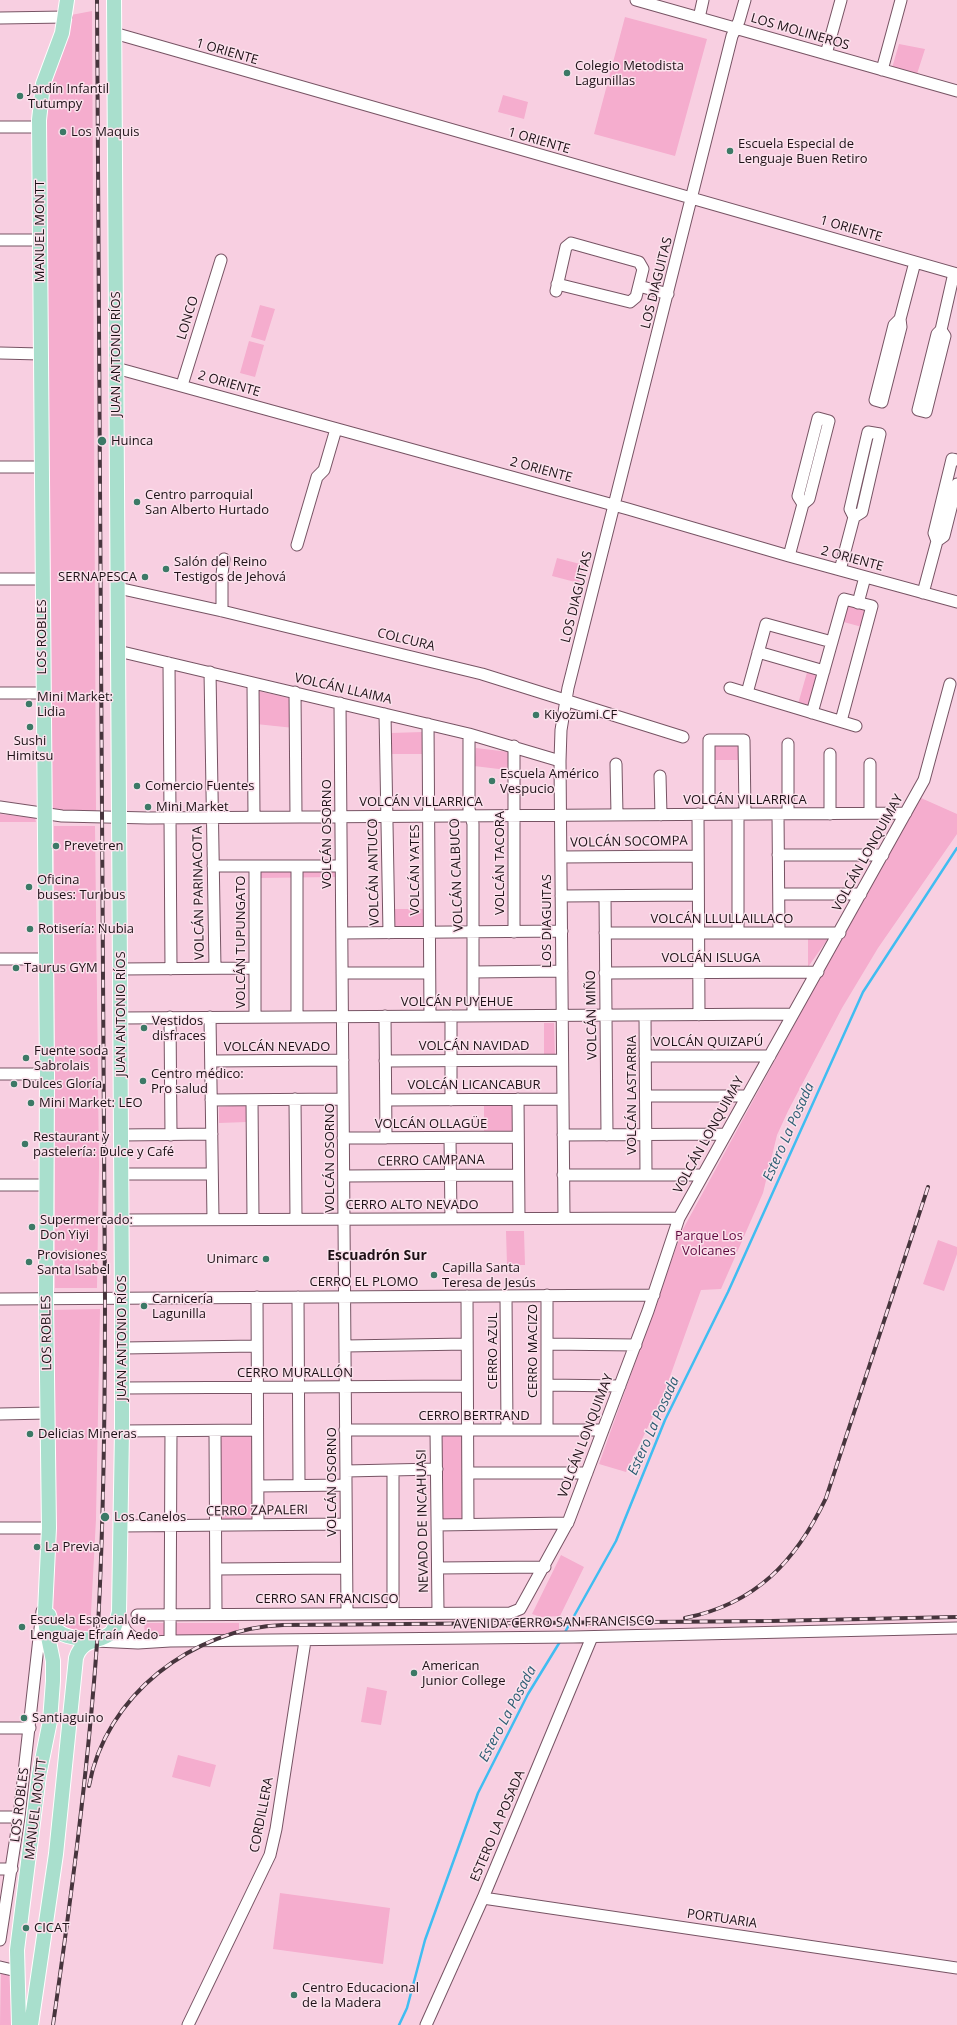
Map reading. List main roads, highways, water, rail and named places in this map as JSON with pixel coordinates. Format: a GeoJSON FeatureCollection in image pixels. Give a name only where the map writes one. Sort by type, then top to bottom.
{"type":"FeatureCollection","features":[{"type":"Feature","properties":{"kind":"main road","name":"MANUEL MONTT"},"geometry":{"type":"LineString","coordinates":[[41,467],[40,101],[43,84],[61,38],[66,17],[67,0]]}},
{"type":"Feature","properties":{"kind":"main road","name":"JUAN ANTONIO RÍOS"},"geometry":{"type":"LineString","coordinates":[[97,1639],[109,1634],[114,1629],[119,1612],[123,1388],[114,0]]}},
{"type":"Feature","properties":{"kind":"main road","name":"LOS ROBLES"},"geometry":{"type":"LineString","coordinates":[[41,467],[47,1074],[46,1299],[49,1528],[46,1593]]}},
{"type":"Feature","properties":{"kind":"main road","name":"MANUEL MONTT"},"geometry":{"type":"LineString","coordinates":[[19,2025],[17,1971],[18,1941],[39,1776],[52,1706],[53,1670],[46,1627],[46,1593]]}},
{"type":"Feature","properties":{"kind":"main road"},"geometry":{"type":"LineString","coordinates":[[46,1593],[52,1626],[56,1631],[67,1636]]}},
{"type":"Feature","properties":{"kind":"main road"},"geometry":{"type":"LineString","coordinates":[[49,1642],[57,1637],[67,1636],[97,1639]]}},
{"type":"Feature","properties":{"kind":"main road","name":"MANUEL MONTT"},"geometry":{"type":"LineString","coordinates":[[31,2025],[57,1848],[76,1658],[82,1647],[97,1639]]}},
{"type":"Feature","properties":{"kind":"waterway","name":"Estero La Posada"},"geometry":{"type":"LineString","coordinates":[[564,1634],[616,1541],[665,1420],[728,1292],[863,992],[957,848]]}},
{"type":"Feature","properties":{"kind":"waterway","name":"Estero La Posada"},"geometry":{"type":"LineString","coordinates":[[399,2025],[407,2008],[425,1940],[478,1793],[528,1694],[561,1640]]}},
{"type":"Feature","properties":{"kind":"railway"},"geometry":{"type":"LineString","coordinates":[[53,2025],[89,1739],[97,1643],[104,1470],[105,1298],[97,0]]}},
{"type":"Feature","properties":{"kind":"railway"},"geometry":{"type":"LineString","coordinates":[[685,1618],[710,1611],[733,1602],[753,1590],[771,1576],[787,1560],[814,1521],[826,1498],[928,1187]]}},
{"type":"Feature","properties":{"kind":"railway"},"geometry":{"type":"LineString","coordinates":[[89,1786],[98,1753],[113,1723],[134,1696],[158,1673],[186,1654],[217,1639],[249,1629],[283,1625],[771,1621],[957,1617]]}},
{"type":"Feature","properties":{"kind":"place","name":"Colegio Metodista Lagunillas"},"geometry":{"type":"Point","coordinates":[567,73]}},
{"type":"Feature","properties":{"kind":"place","name":"Jardín Infantil Tutumpy"},"geometry":{"type":"Point","coordinates":[20,96]}},
{"type":"Feature","properties":{"kind":"place","name":"Los Maquis"},"geometry":{"type":"Point","coordinates":[63,132]}},
{"type":"Feature","properties":{"kind":"place","name":"Escuela Especial de Lenguaje Buen Retiro"},"geometry":{"type":"Point","coordinates":[730,151]}},
{"type":"Feature","properties":{"kind":"place","name":"Huinca"},"geometry":{"type":"Point","coordinates":[102,441]}},
{"type":"Feature","properties":{"kind":"place","name":"Centro parroquial San Alberto Hurtado"},"geometry":{"type":"Point","coordinates":[137,502]}},
{"type":"Feature","properties":{"kind":"place","name":"Salón del Reino Testigos de Jehová"},"geometry":{"type":"Point","coordinates":[166,569]}},
{"type":"Feature","properties":{"kind":"place","name":"SERNAPESCA"},"geometry":{"type":"Point","coordinates":[145,577]}},
{"type":"Feature","properties":{"kind":"place","name":"Mini Market: Lidia"},"geometry":{"type":"Point","coordinates":[29,704]}},
{"type":"Feature","properties":{"kind":"place","name":"Kiyozumi CF"},"geometry":{"type":"Point","coordinates":[536,715]}},
{"type":"Feature","properties":{"kind":"place","name":"Sushi Himitsu"},"geometry":{"type":"Point","coordinates":[30,727]}},
{"type":"Feature","properties":{"kind":"place","name":"Escuela Américo Vespucio"},"geometry":{"type":"Point","coordinates":[492,781]}},
{"type":"Feature","properties":{"kind":"place","name":"Comercio Fuentes"},"geometry":{"type":"Point","coordinates":[137,786]}},
{"type":"Feature","properties":{"kind":"place","name":"Mini Market"},"geometry":{"type":"Point","coordinates":[148,807]}},
{"type":"Feature","properties":{"kind":"place","name":"Prevetren"},"geometry":{"type":"Point","coordinates":[56,846]}},
{"type":"Feature","properties":{"kind":"place","name":"Oficina buses: Tur bus"},"geometry":{"type":"Point","coordinates":[29,887]}},
{"type":"Feature","properties":{"kind":"place","name":"Rotisería: Nubia"},"geometry":{"type":"Point","coordinates":[30,929]}},
{"type":"Feature","properties":{"kind":"place","name":"Taurus GYM"},"geometry":{"type":"Point","coordinates":[16,968]}},
{"type":"Feature","properties":{"kind":"place","name":"Vestidos disfraces"},"geometry":{"type":"Point","coordinates":[144,1028]}},
{"type":"Feature","properties":{"kind":"place","name":"Fuente soda Sabrolais"},"geometry":{"type":"Point","coordinates":[26,1058]}},
{"type":"Feature","properties":{"kind":"place","name":"Centro médico: Pro salud"},"geometry":{"type":"Point","coordinates":[143,1081]}},
{"type":"Feature","properties":{"kind":"place","name":"Dulces Gloría"},"geometry":{"type":"Point","coordinates":[14,1084]}},
{"type":"Feature","properties":{"kind":"place","name":"Mini Market: LEO"},"geometry":{"type":"Point","coordinates":[31,1103]}},
{"type":"Feature","properties":{"kind":"place","name":"Restaurant y pastelería: Dulce y Café"},"geometry":{"type":"Point","coordinates":[25,1144]}},
{"type":"Feature","properties":{"kind":"place","name":"Supermercado: Don Yiyi"},"geometry":{"type":"Point","coordinates":[32,1227]}},
{"type":"Feature","properties":{"kind":"place","name":"Unimarc"},"geometry":{"type":"Point","coordinates":[266,1259]}},
{"type":"Feature","properties":{"kind":"place","name":"Provisiones Santa Isabel"},"geometry":{"type":"Point","coordinates":[29,1262]}},
{"type":"Feature","properties":{"kind":"place","name":"Capilla Santa Teresa de Jesús"},"geometry":{"type":"Point","coordinates":[434,1275]}},
{"type":"Feature","properties":{"kind":"place","name":"Carnicería Lagunilla"},"geometry":{"type":"Point","coordinates":[144,1306]}},
{"type":"Feature","properties":{"kind":"place","name":"Delicias Mineras"},"geometry":{"type":"Point","coordinates":[30,1434]}},
{"type":"Feature","properties":{"kind":"place","name":"Los Canelos"},"geometry":{"type":"Point","coordinates":[105,1517]}},
{"type":"Feature","properties":{"kind":"place","name":"La Previa"},"geometry":{"type":"Point","coordinates":[37,1547]}},
{"type":"Feature","properties":{"kind":"place","name":"Escuela Especial de Lenguaje Efraín Aedo"},"geometry":{"type":"Point","coordinates":[22,1627]}},
{"type":"Feature","properties":{"kind":"place","name":"American Junior College"},"geometry":{"type":"Point","coordinates":[414,1673]}},
{"type":"Feature","properties":{"kind":"place","name":"Santiaguino"},"geometry":{"type":"Point","coordinates":[24,1718]}},
{"type":"Feature","properties":{"kind":"place","name":"CICAT"},"geometry":{"type":"Point","coordinates":[26,1928]}},
{"type":"Feature","properties":{"kind":"place","name":"Centro Educacional de la Madera"},"geometry":{"type":"Point","coordinates":[294,1995]}},
{"type":"Feature","properties":{"kind":"district","name":"Escuadrón Sur"},"geometry":{"type":"Point","coordinates":[377,1256]}},
{"type":"Feature","properties":{"kind":"park label","name":"Parque Los Volcanes"},"geometry":{"type":"Point","coordinates":[709,1244]}}]}
